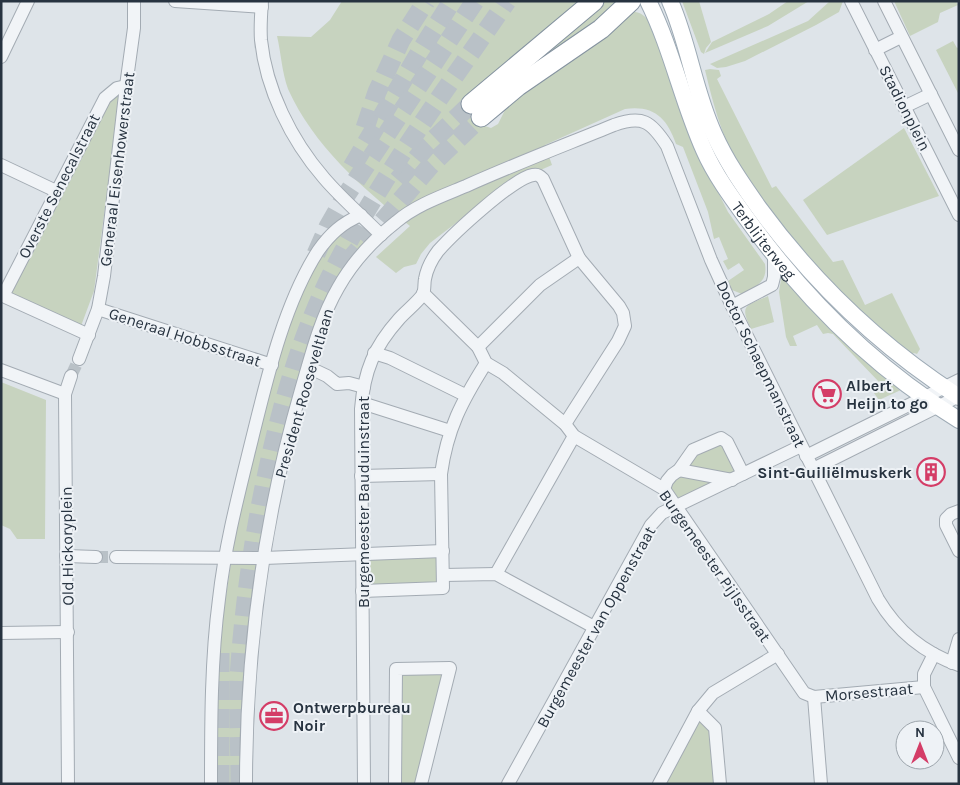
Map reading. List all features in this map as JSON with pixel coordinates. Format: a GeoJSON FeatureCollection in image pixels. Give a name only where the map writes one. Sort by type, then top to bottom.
{"type":"FeatureCollection","features":[{"type":"Feature","properties":{"kind":"highway"},"geometry":{"type":"LineString","coordinates":[[594,1],[476,111],[518,86],[600,29],[631,1]]}},
{"type":"Feature","properties":{"kind":"main road","name":"Terblijterweg"},"geometry":{"type":"LineString","coordinates":[[648,1],[667,45],[690,116],[705,152],[737,205],[798,283],[853,339],[923,397],[959,420]]}},
{"type":"Feature","properties":{"kind":"main road","name":"Terblijterweg"},"geometry":{"type":"LineString","coordinates":[[670,1],[700,98],[713,133],[732,169],[751,196],[786,243],[839,302],[886,344],[958,397]]}},
{"type":"Feature","properties":{"kind":"street"},"geometry":{"type":"LineString","coordinates":[[1,57],[28,1]]}},
{"type":"Feature","properties":{"kind":"street","name":"Generaal Eisenhowerstraat"},"geometry":{"type":"LineString","coordinates":[[89,335],[98,309],[105,269],[134,28],[134,1]]}},
{"type":"Feature","properties":{"kind":"street"},"geometry":{"type":"LineString","coordinates":[[175,1],[262,4],[261,39],[264,57],[274,94],[285,118],[319,172],[381,234]]}},
{"type":"Feature","properties":{"kind":"street","name":"Stadionplein"},"geometry":{"type":"LineString","coordinates":[[851,1],[957,209]]}},
{"type":"Feature","properties":{"kind":"street","name":"Stadionplein"},"geometry":{"type":"LineString","coordinates":[[884,1],[959,150]]}},
{"type":"Feature","properties":{"kind":"street"},"geometry":{"type":"LineString","coordinates":[[875,50],[901,37]]}},
{"type":"Feature","properties":{"kind":"street","name":"Overste Senecalstraat"},"geometry":{"type":"LineString","coordinates":[[2,296],[104,98],[117,88],[126,86]]}},
{"type":"Feature","properties":{"kind":"street"},"geometry":{"type":"LineString","coordinates":[[904,107],[931,94]]}},
{"type":"Feature","properties":{"kind":"street","name":"President Rooseveltlaan"},"geometry":{"type":"LineString","coordinates":[[246,784],[248,700],[253,636],[264,558],[283,458],[308,367],[327,311],[337,289],[353,265],[381,234],[403,216],[425,204],[540,155],[632,120]]}},
{"type":"Feature","properties":{"kind":"street","name":"Doctor Schaepmanstraat"},"geometry":{"type":"LineString","coordinates":[[632,120],[644,122],[658,133],[667,146],[711,260],[732,306],[887,614],[913,641],[934,654],[956,664]]}},
{"type":"Feature","properties":{"kind":"street"},"geometry":{"type":"LineString","coordinates":[[1,165],[56,191]]}},
{"type":"Feature","properties":{"kind":"street"},"geometry":{"type":"LineString","coordinates":[[362,591],[444,588],[441,474],[443,456],[450,431],[466,395],[486,363],[478,347],[423,294],[426,276],[431,260],[439,249],[492,200],[532,175],[539,175],[543,179],[579,258],[619,306],[625,320],[625,326],[618,341],[565,424]]}},
{"type":"Feature","properties":{"kind":"street"},"geometry":{"type":"LineString","coordinates":[[211,784],[214,658],[219,599],[245,465],[272,364],[289,311],[318,251],[341,225],[361,215]]}},
{"type":"Feature","properties":{"kind":"street"},"geometry":{"type":"LineString","coordinates":[[732,306],[772,285],[774,254]]}},
{"type":"Feature","properties":{"kind":"street"},"geometry":{"type":"LineString","coordinates":[[478,347],[540,285],[579,258]]}},
{"type":"Feature","properties":{"kind":"street","name":"Burgemeester Bauduinstraat"},"geometry":{"type":"LineString","coordinates":[[364,784],[361,554],[362,403],[364,387],[374,353],[390,329],[423,294]]}},
{"type":"Feature","properties":{"kind":"street"},"geometry":{"type":"LineString","coordinates":[[2,296],[89,335],[78,359]]}},
{"type":"Feature","properties":{"kind":"street","name":"Generaal Hobbsstraat"},"geometry":{"type":"LineString","coordinates":[[98,309],[272,364]]}},
{"type":"Feature","properties":{"kind":"street"},"geometry":{"type":"LineString","coordinates":[[374,353],[390,358],[466,395]]}},
{"type":"Feature","properties":{"kind":"street","name":"Burgemeester Pijlsstraat"},"geometry":{"type":"LineString","coordinates":[[486,363],[503,373],[565,424],[574,436],[664,489],[804,693],[814,697]]}},
{"type":"Feature","properties":{"kind":"street"},"geometry":{"type":"LineString","coordinates":[[308,367],[327,376],[337,384],[349,383],[364,387]]}},
{"type":"Feature","properties":{"kind":"street"},"geometry":{"type":"LineString","coordinates":[[1,370],[65,394]]}},
{"type":"Feature","properties":{"kind":"street","name":"Old Hickoryplein"},"geometry":{"type":"LineString","coordinates":[[68,784],[65,394],[71,376]]}},
{"type":"Feature","properties":{"kind":"street","name":"Burgemeester van Oppenstraat"},"geometry":{"type":"LineString","coordinates":[[508,784],[651,526],[662,513],[738,477],[804,451],[959,380]]}},
{"type":"Feature","properties":{"kind":"street"},"geometry":{"type":"LineString","coordinates":[[813,469],[958,397]]}},
{"type":"Feature","properties":{"kind":"street"},"geometry":{"type":"LineString","coordinates":[[362,403],[450,431]]}},
{"type":"Feature","properties":{"kind":"street"},"geometry":{"type":"LineString","coordinates":[[496,574],[574,436]]}},
{"type":"Feature","properties":{"kind":"street"},"geometry":{"type":"LineString","coordinates":[[664,489],[667,481],[679,470],[694,450],[721,438],[727,442],[738,477],[679,470]]}},
{"type":"Feature","properties":{"kind":"street"},"geometry":{"type":"LineString","coordinates":[[361,476],[441,474]]}},
{"type":"Feature","properties":{"kind":"street"},"geometry":{"type":"LineString","coordinates":[[959,511],[951,514],[946,519],[946,525],[959,551]]}},
{"type":"Feature","properties":{"kind":"street"},"geometry":{"type":"LineString","coordinates":[[116,557],[264,558],[443,551]]}},
{"type":"Feature","properties":{"kind":"street"},"geometry":{"type":"LineString","coordinates":[[66,556],[96,557]]}},
{"type":"Feature","properties":{"kind":"street"},"geometry":{"type":"LineString","coordinates":[[444,575],[496,574],[594,627]]}},
{"type":"Feature","properties":{"kind":"street"},"geometry":{"type":"LineString","coordinates":[[1,633],[68,632]]}},
{"type":"Feature","properties":{"kind":"street"},"geometry":{"type":"LineString","coordinates":[[956,664],[959,639]]}},
{"type":"Feature","properties":{"kind":"street"},"geometry":{"type":"LineString","coordinates":[[659,784],[698,711],[713,693],[778,654]]}},
{"type":"Feature","properties":{"kind":"street"},"geometry":{"type":"LineString","coordinates":[[934,654],[924,674],[924,687],[959,758]]}},
{"type":"Feature","properties":{"kind":"street"},"geometry":{"type":"LineString","coordinates":[[395,784],[396,669],[450,668],[420,784]]}},
{"type":"Feature","properties":{"kind":"street","name":"Morsestraat"},"geometry":{"type":"LineString","coordinates":[[814,697],[924,687]]}},
{"type":"Feature","properties":{"kind":"street"},"geometry":{"type":"LineString","coordinates":[[814,697],[821,784]]}},
{"type":"Feature","properties":{"kind":"street"},"geometry":{"type":"LineString","coordinates":[[698,711],[716,728],[720,784]]}},
{"type":"Feature","properties":{"kind":"green space"},"geometry":{"type":"Polygon","coordinates":[[[342,1],[582,1],[462,100],[485,126],[491,128],[498,124],[505,110],[524,91],[630,12],[643,15],[650,22],[671,78],[675,98],[695,146],[728,212],[765,264],[763,280],[742,294],[732,290],[728,281],[744,270],[739,263],[728,270],[723,261],[728,259],[719,237],[714,239],[708,212],[683,147],[676,144],[664,120],[658,115],[652,111],[635,108],[625,109],[545,145],[552,165],[504,186],[430,243],[416,264],[404,267],[396,273],[376,257],[410,226],[357,181],[325,147],[298,109],[288,89],[283,70],[277,36],[311,37],[330,20],[342,1]]]}},
{"type":"Feature","properties":{"kind":"green space"},"geometry":{"type":"Polygon","coordinates":[[[603,1],[618,1],[593,24],[517,77],[603,1]]]}},
{"type":"Feature","properties":{"kind":"green space"},"geometry":{"type":"Polygon","coordinates":[[[682,1],[699,1],[711,42],[704,54],[701,52],[682,1]]]}},
{"type":"Feature","properties":{"kind":"green space"},"geometry":{"type":"Polygon","coordinates":[[[788,1],[809,1],[768,26],[705,53],[712,42],[769,14],[788,1]]]}},
{"type":"Feature","properties":{"kind":"green space"},"geometry":{"type":"Polygon","coordinates":[[[830,1],[843,1],[839,12],[816,25],[745,61],[717,68],[710,64],[808,21],[830,1]]]}},
{"type":"Feature","properties":{"kind":"green space"},"geometry":{"type":"Polygon","coordinates":[[[894,1],[956,1],[958,5],[940,13],[938,22],[910,36],[894,1]]]}},
{"type":"Feature","properties":{"kind":"green space"},"geometry":{"type":"Polygon","coordinates":[[[953,41],[957,48],[959,47],[959,95],[936,50],[953,41]]]}},
{"type":"Feature","properties":{"kind":"green space"},"geometry":{"type":"Polygon","coordinates":[[[705,70],[719,70],[721,76],[717,79],[772,188],[776,186],[833,262],[843,260],[865,305],[892,293],[920,349],[917,354],[911,355],[839,289],[815,265],[772,215],[753,188],[726,140],[705,70]]]}},
{"type":"Feature","properties":{"kind":"green space"},"geometry":{"type":"Polygon","coordinates":[[[120,94],[94,291],[81,326],[10,293],[79,163],[107,104],[120,94]]]}},
{"type":"Feature","properties":{"kind":"green space"},"geometry":{"type":"Polygon","coordinates":[[[904,128],[939,196],[827,235],[803,200],[904,128]]]}},
{"type":"Feature","properties":{"kind":"green space"},"geometry":{"type":"Polygon","coordinates":[[[346,227],[355,227],[363,236],[363,244],[333,290],[275,480],[243,784],[215,784],[216,696],[222,622],[237,523],[249,463],[294,308],[327,244],[346,227]]]}},
{"type":"Feature","properties":{"kind":"green space"},"geometry":{"type":"Polygon","coordinates":[[[782,273],[903,389],[879,400],[874,393],[880,383],[833,334],[823,334],[817,325],[793,336],[797,346],[790,346],[786,337],[779,292],[782,273]]]}},
{"type":"Feature","properties":{"kind":"green space"},"geometry":{"type":"Polygon","coordinates":[[[768,296],[774,322],[751,329],[745,310],[750,304],[768,296]]]}},
{"type":"Feature","properties":{"kind":"green space"},"geometry":{"type":"Polygon","coordinates":[[[1,382],[46,400],[45,539],[17,539],[10,529],[1,525],[1,382]]]}},
{"type":"Feature","properties":{"kind":"green space"},"geometry":{"type":"Polygon","coordinates":[[[721,441],[740,473],[678,504],[668,489],[696,451],[721,441]]]}},
{"type":"Feature","properties":{"kind":"green space"},"geometry":{"type":"Polygon","coordinates":[[[442,553],[442,587],[364,589],[363,557],[442,553]]]}},
{"type":"Feature","properties":{"kind":"green space"},"geometry":{"type":"Polygon","coordinates":[[[400,671],[445,671],[417,784],[400,784],[400,671]]]}},
{"type":"Feature","properties":{"kind":"green space"},"geometry":{"type":"Polygon","coordinates":[[[699,718],[710,729],[715,784],[665,784],[699,718]]]}},
{"type":"Feature","properties":{"kind":"tunnel"},"geometry":{"type":"LineString","coordinates":[[365,128],[377,92],[401,40],[426,1]]}},
{"type":"Feature","properties":{"kind":"tunnel"},"geometry":{"type":"LineString","coordinates":[[352,167],[452,1]]}},
{"type":"Feature","properties":{"kind":"tunnel"},"geometry":{"type":"LineString","coordinates":[[316,254],[328,227],[345,197],[475,1]]}},
{"type":"Feature","properties":{"kind":"tunnel"},"geometry":{"type":"LineString","coordinates":[[240,784],[239,677],[250,567],[275,435],[302,343],[330,277],[370,205],[391,170],[507,1]]}},
{"type":"Feature","properties":{"kind":"tunnel"},"geometry":{"type":"LineString","coordinates":[[398,180],[427,146],[471,104]]}},
{"type":"Feature","properties":{"kind":"tunnel"},"geometry":{"type":"LineString","coordinates":[[346,264],[431,165],[481,117]]}},
{"type":"Feature","properties":{"kind":"tunnel"},"geometry":{"type":"LineString","coordinates":[[71,376],[79,359]]}},
{"type":"Feature","properties":{"kind":"tunnel"},"geometry":{"type":"LineString","coordinates":[[96,557],[116,557]]}},
{"type":"Feature","properties":{"kind":"tunnel"},"geometry":{"type":"LineString","coordinates":[[220,645],[220,784]]}},
{"type":"Feature","properties":{"kind":"place","name":"Albert Heijn to go"},"geometry":{"type":"Point","coordinates":[827,394]}},
{"type":"Feature","properties":{"kind":"place","name":"Sint-Guiliëlmuskerk"},"geometry":{"type":"Point","coordinates":[931,472]}},
{"type":"Feature","properties":{"kind":"place","name":"Ontwerpbureau Noir"},"geometry":{"type":"Point","coordinates":[274,716]}}]}
